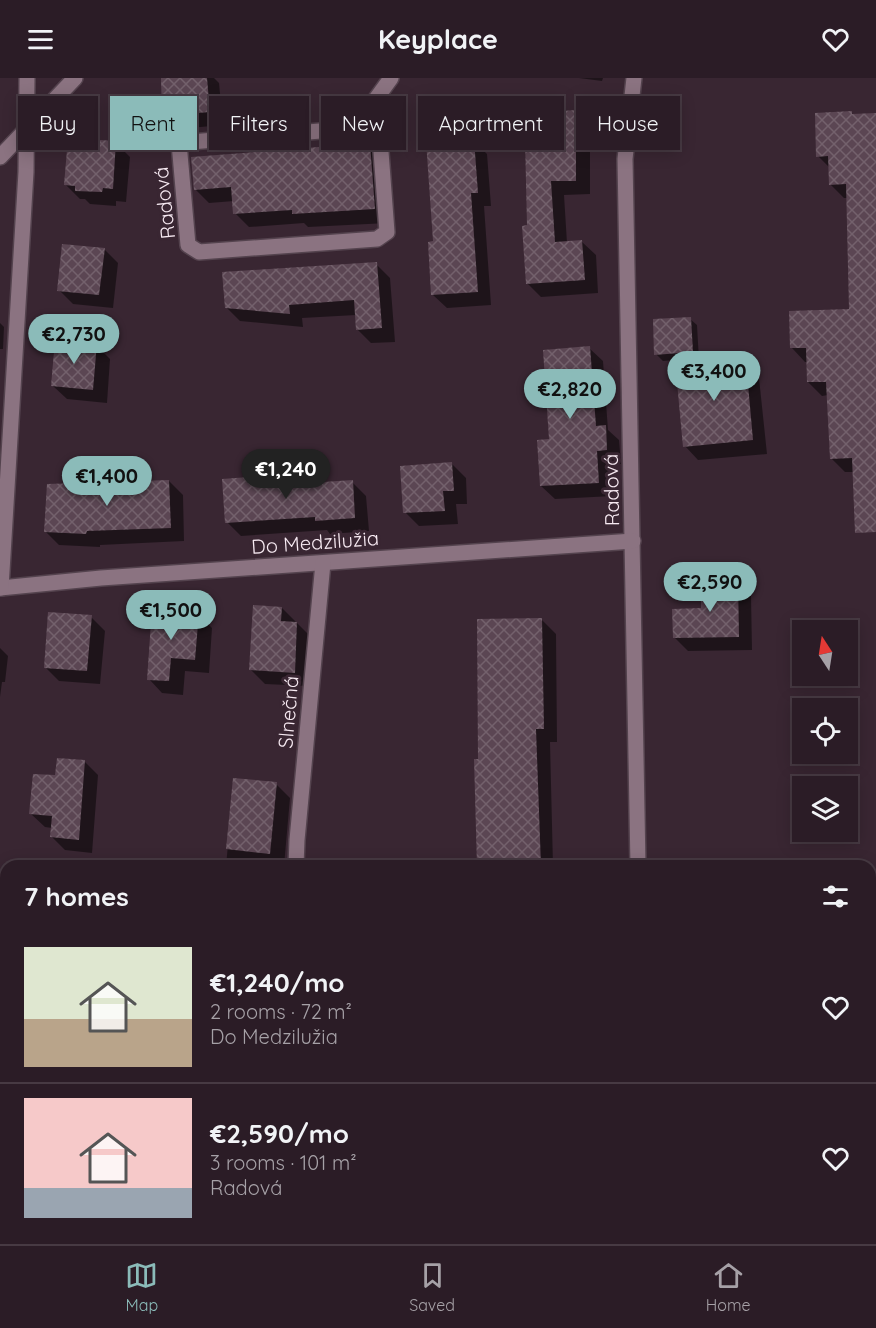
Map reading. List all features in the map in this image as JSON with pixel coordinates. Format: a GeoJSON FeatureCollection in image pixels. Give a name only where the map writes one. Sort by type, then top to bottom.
{"type":"FeatureCollection","features":[{"type":"Feature","properties":{"kind":"street"},"geometry":{"type":"LineString","coordinates":[[27,78],[27,96]]}},
{"type":"Feature","properties":{"kind":"street"},"geometry":{"type":"LineString","coordinates":[[58,96],[75,78]]}},
{"type":"Feature","properties":{"kind":"street"},"geometry":{"type":"LineString","coordinates":[[378,96],[391,78]]}},
{"type":"Feature","properties":{"kind":"street","name":"Radová"},"geometry":{"type":"LineString","coordinates":[[634,78],[625,159],[639,860]]}},
{"type":"Feature","properties":{"kind":"street","name":"Radová"},"geometry":{"type":"LineString","coordinates":[[379,125],[387,232],[377,239],[199,252],[188,245],[179,143],[356,128],[379,125]]}},
{"type":"Feature","properties":{"kind":"street"},"geometry":{"type":"LineString","coordinates":[[0,157],[18,138]]}},
{"type":"Feature","properties":{"kind":"street"},"geometry":{"type":"LineString","coordinates":[[0,588],[27,150]]}},
{"type":"Feature","properties":{"kind":"street","name":"Do Medzilužia"},"geometry":{"type":"LineString","coordinates":[[0,588],[101,578],[633,541]]}},
{"type":"Feature","properties":{"kind":"street","name":"Slnečná"},"geometry":{"type":"LineString","coordinates":[[297,860],[323,563]]}},
{"type":"Feature","properties":{"kind":"building"},"geometry":{"type":"Polygon","coordinates":[[[161,78],[207,78],[209,112],[197,113],[197,96],[161,96],[161,78]]]}},
{"type":"Feature","properties":{"kind":"building"},"geometry":{"type":"Polygon","coordinates":[[[576,110],[576,181],[551,181],[555,242],[582,240],[585,280],[526,284],[522,226],[527,225],[525,150],[564,150],[564,111],[576,110]]]}},
{"type":"Feature","properties":{"kind":"building"},"geometry":{"type":"Polygon","coordinates":[[[852,111],[852,114],[876,113],[876,532],[855,533],[852,458],[830,459],[826,382],[807,382],[806,348],[790,348],[789,311],[849,309],[846,184],[829,185],[828,156],[816,157],[815,113],[852,111]]]}},
{"type":"Feature","properties":{"kind":"building"},"geometry":{"type":"Polygon","coordinates":[[[98,140],[110,141],[110,150],[115,150],[113,189],[103,188],[102,192],[75,191],[75,186],[64,185],[67,150],[98,150],[98,140]]]}},
{"type":"Feature","properties":{"kind":"building"},"geometry":{"type":"Polygon","coordinates":[[[309,148],[371,150],[375,209],[292,214],[292,210],[233,214],[231,187],[194,190],[191,157],[309,150],[309,148]]]}},
{"type":"Feature","properties":{"kind":"building"},"geometry":{"type":"Polygon","coordinates":[[[427,150],[475,150],[478,193],[471,193],[478,292],[431,295],[428,242],[433,241],[427,150]]]}},
{"type":"Feature","properties":{"kind":"building"},"geometry":{"type":"Polygon","coordinates":[[[62,244],[105,248],[99,295],[57,291],[62,244]]]}},
{"type":"Feature","properties":{"kind":"building"},"geometry":{"type":"Polygon","coordinates":[[[377,262],[382,328],[356,330],[354,300],[289,305],[290,314],[225,308],[222,272],[377,262]]]}},
{"type":"Feature","properties":{"kind":"building"},"geometry":{"type":"Polygon","coordinates":[[[691,317],[693,352],[654,355],[653,319],[691,317]]]}},
{"type":"Feature","properties":{"kind":"building"},"geometry":{"type":"Polygon","coordinates":[[[55,340],[97,343],[93,390],[51,386],[55,340]]]}},
{"type":"Feature","properties":{"kind":"building"},"geometry":{"type":"Polygon","coordinates":[[[590,346],[596,426],[606,425],[607,450],[597,451],[599,483],[540,486],[537,440],[549,439],[543,350],[590,346]]]}},
{"type":"Feature","properties":{"kind":"building"},"geometry":{"type":"Polygon","coordinates":[[[728,356],[729,364],[746,362],[753,440],[683,447],[675,361],[728,356]]]}},
{"type":"Feature","properties":{"kind":"building"},"geometry":{"type":"Polygon","coordinates":[[[452,462],[454,491],[443,491],[445,511],[403,513],[400,466],[452,462]]]}},
{"type":"Feature","properties":{"kind":"building"},"geometry":{"type":"Polygon","coordinates":[[[278,475],[278,485],[353,480],[355,518],[315,521],[315,517],[225,523],[222,479],[278,475]]]}},
{"type":"Feature","properties":{"kind":"building"},"geometry":{"type":"Polygon","coordinates":[[[169,480],[171,528],[87,531],[86,534],[44,532],[47,484],[169,480]]]}},
{"type":"Feature","properties":{"kind":"building"},"geometry":{"type":"Polygon","coordinates":[[[738,581],[739,637],[673,638],[672,609],[701,608],[701,582],[738,581]]]}},
{"type":"Feature","properties":{"kind":"building"},"geometry":{"type":"Polygon","coordinates":[[[253,605],[282,607],[281,621],[297,622],[295,673],[249,670],[253,605]]]}},
{"type":"Feature","properties":{"kind":"building"},"geometry":{"type":"Polygon","coordinates":[[[152,608],[199,612],[195,660],[171,658],[169,681],[147,680],[152,608]]]}},
{"type":"Feature","properties":{"kind":"building"},"geometry":{"type":"Polygon","coordinates":[[[48,612],[92,615],[87,671],[44,668],[48,612]]]}},
{"type":"Feature","properties":{"kind":"building"},"geometry":{"type":"Polygon","coordinates":[[[542,618],[544,729],[536,729],[541,860],[477,860],[474,759],[478,759],[477,619],[542,618]]]}},
{"type":"Feature","properties":{"kind":"building"},"geometry":{"type":"Polygon","coordinates":[[[57,758],[85,760],[79,840],[50,837],[52,816],[29,814],[33,774],[55,775],[57,758]]]}},
{"type":"Feature","properties":{"kind":"building"},"geometry":{"type":"Polygon","coordinates":[[[233,778],[277,782],[270,854],[226,849],[233,778]]]}}]}
